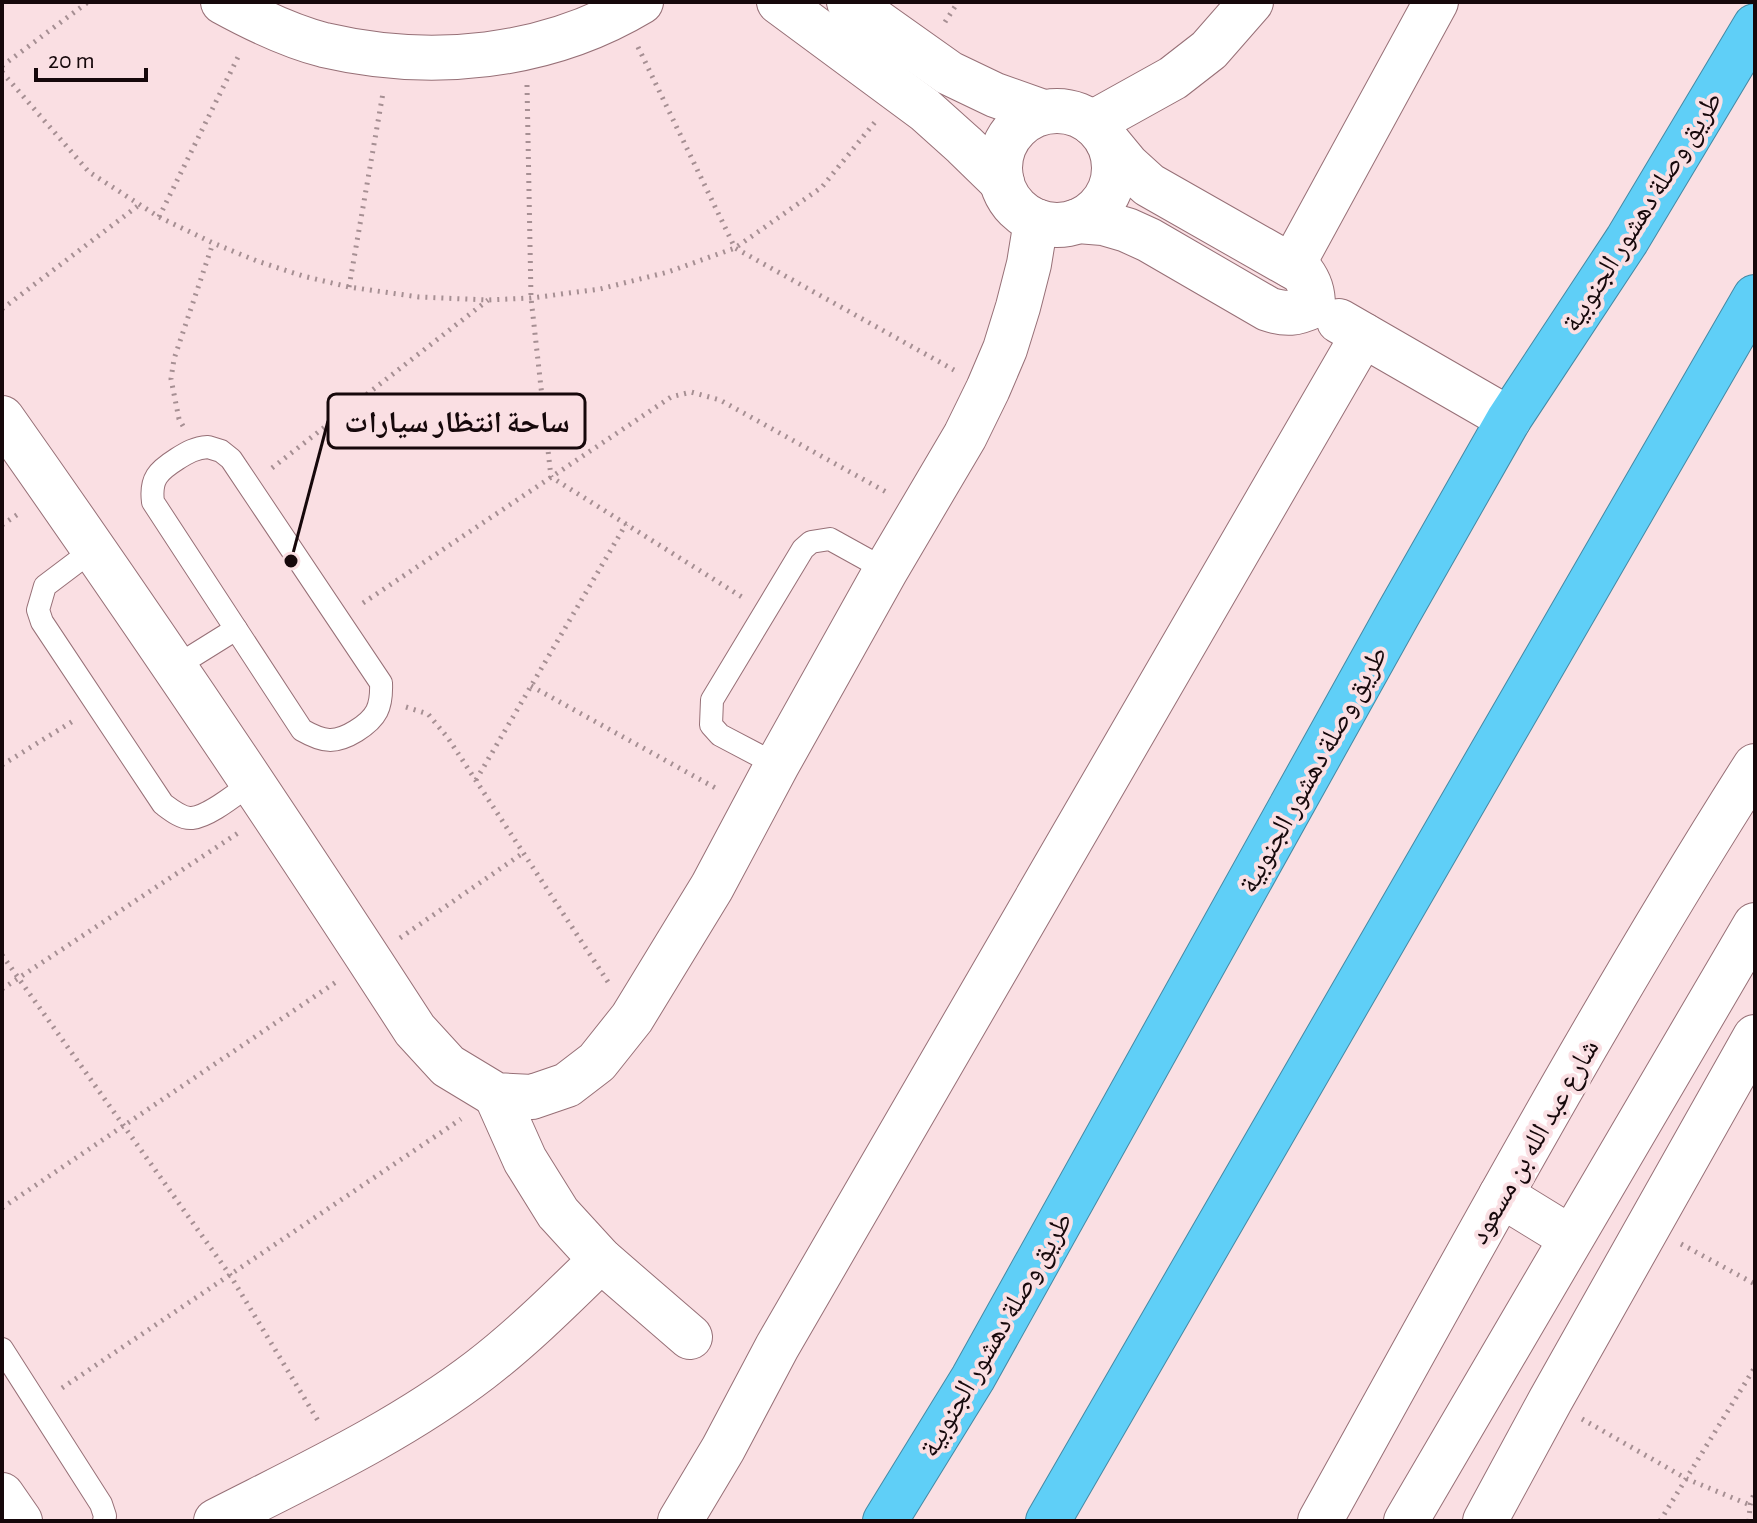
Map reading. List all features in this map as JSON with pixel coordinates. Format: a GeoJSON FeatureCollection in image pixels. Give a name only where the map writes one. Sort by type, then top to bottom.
{"type":"FeatureCollection","features":[{"type":"Feature","properties":{"kind":"highway","name":"طريق وصلة دهشور الجنوبية"},"geometry":{"type":"LineString","coordinates":[[885,1521],[973,1378],[1509,419],[1627,240],[1755,26]]}},
{"type":"Feature","properties":{"kind":"highway"},"geometry":{"type":"LineString","coordinates":[[1048,1521],[1755,297]]}},
{"type":"Feature","properties":{"kind":"street"},"geometry":{"type":"LineString","coordinates":[[779,2],[945,127],[1002,182]]}},
{"type":"Feature","properties":{"kind":"street"},"geometry":{"type":"LineString","coordinates":[[849,2],[949,73],[972,85],[1043,112],[1069,112],[1081,116],[1149,185],[1302,272],[1313,294],[1313,306]]}},
{"type":"Feature","properties":{"kind":"street"},"geometry":{"type":"LineString","coordinates":[[1100,133],[1209,50],[1251,2]]}},
{"type":"Feature","properties":{"kind":"street"},"geometry":{"type":"LineString","coordinates":[[1292,266],[1436,2]]}},
{"type":"Feature","properties":{"kind":"street"},"geometry":{"type":"LineString","coordinates":[[240,11],[321,44],[389,57],[458,59],[527,48],[576,34],[632,8]]}},
{"type":"Feature","properties":{"kind":"street"},"geometry":{"type":"LineString","coordinates":[[1043,112],[1026,119],[1012,131],[999,165],[1009,199],[1020,212],[1057,221],[1103,223],[1127,230],[1281,314],[1292,314],[1313,306]]}},
{"type":"Feature","properties":{"kind":"street"},"geometry":{"type":"LineString","coordinates":[[2,418],[175,667],[415,1030],[448,1066],[496,1095],[532,1097],[567,1085],[597,1062],[632,1018],[712,887],[886,570],[965,436],[1005,349],[1029,264],[1057,221],[1094,211],[1106,197],[1113,179],[1113,161],[1100,133]]}},
{"type":"Feature","properties":{"kind":"street"},"geometry":{"type":"LineString","coordinates":[[1313,306],[1509,419]]}},
{"type":"Feature","properties":{"kind":"street"},"geometry":{"type":"LineString","coordinates":[[680,1521],[723,1449],[785,1333],[1363,335]]}},
{"type":"Feature","properties":{"kind":"street","name":"شارع عبد الله بن مسعود"},"geometry":{"type":"LineString","coordinates":[[1320,1521],[1580,1056],[1679,887],[1755,766]]}},
{"type":"Feature","properties":{"kind":"street"},"geometry":{"type":"LineString","coordinates":[[1406,1521],[1755,925]]}},
{"type":"Feature","properties":{"kind":"street"},"geometry":{"type":"LineString","coordinates":[[1485,1521],[1747,1052],[1686,1041]]}},
{"type":"Feature","properties":{"kind":"street"},"geometry":{"type":"LineString","coordinates":[[496,1095],[525,1160],[558,1213],[601,1260],[690,1337]]}},
{"type":"Feature","properties":{"kind":"street"},"geometry":{"type":"LineString","coordinates":[[1501,1195],[1571,1238]]}},
{"type":"Feature","properties":{"kind":"street"},"geometry":{"type":"LineString","coordinates":[[216,1521],[412,1417],[480,1370],[543,1318],[601,1260]]}},
{"type":"Feature","properties":{"kind":"street"},"geometry":{"type":"LineString","coordinates":[[2,1495],[20,1521]]}},
{"type":"Feature","properties":{"kind":"lane"},"geometry":{"type":"LineString","coordinates":[[208,447],[221,451],[231,459],[249,486],[381,683],[382,697],[378,711],[369,722],[343,739],[328,741],[302,730],[153,502],[151,490],[162,468],[195,448],[208,447]]}},
{"type":"Feature","properties":{"kind":"lane"},"geometry":{"type":"LineString","coordinates":[[777,765],[720,735],[711,725],[712,700],[803,549],[811,542],[830,539],[886,570]]}},
{"type":"Feature","properties":{"kind":"lane"},"geometry":{"type":"LineString","coordinates":[[94,549],[45,586],[38,610],[42,622],[97,707],[163,804],[175,813],[189,819],[262,796]]}},
{"type":"Feature","properties":{"kind":"lane"},"geometry":{"type":"LineString","coordinates":[[175,667],[236,629]]}},
{"type":"Feature","properties":{"kind":"lane"},"geometry":{"type":"LineString","coordinates":[[2,1349],[101,1504],[104,1521]]}},
{"type":"Feature","properties":{"kind":"path"},"geometry":{"type":"LineString","coordinates":[[88,2],[2,69],[89,172],[159,217],[257,261],[349,287],[419,297],[488,300],[600,289],[668,272],[735,248],[822,187],[900,91]]}},
{"type":"Feature","properties":{"kind":"path"},"geometry":{"type":"LineString","coordinates":[[923,54],[958,2]]}},
{"type":"Feature","properties":{"kind":"path"},"geometry":{"type":"LineString","coordinates":[[632,8],[735,248],[988,389]]}},
{"type":"Feature","properties":{"kind":"path"},"geometry":{"type":"LineString","coordinates":[[159,217],[240,11]]}},
{"type":"Feature","properties":{"kind":"path"},"geometry":{"type":"LineString","coordinates":[[527,48],[531,298],[551,477]]}},
{"type":"Feature","properties":{"kind":"path"},"geometry":{"type":"LineString","coordinates":[[349,287],[389,57]]}},
{"type":"Feature","properties":{"kind":"path"},"geometry":{"type":"LineString","coordinates":[[2,309],[139,205]]}},
{"type":"Feature","properties":{"kind":"path"},"geometry":{"type":"LineString","coordinates":[[195,448],[179,419],[171,379],[174,359],[213,243]]}},
{"type":"Feature","properties":{"kind":"path"},"geometry":{"type":"LineString","coordinates":[[249,486],[488,300]]}},
{"type":"Feature","properties":{"kind":"path"},"geometry":{"type":"LineString","coordinates":[[339,620],[671,397],[691,392],[720,400],[920,510]]}},
{"type":"Feature","properties":{"kind":"path"},"geometry":{"type":"LineString","coordinates":[[551,477],[766,612]]}},
{"type":"Feature","properties":{"kind":"path"},"geometry":{"type":"LineString","coordinates":[[476,780],[626,524]]}},
{"type":"Feature","properties":{"kind":"path"},"geometry":{"type":"LineString","coordinates":[[531,686],[754,808]]}},
{"type":"Feature","properties":{"kind":"path"},"geometry":{"type":"LineString","coordinates":[[378,711],[404,706],[428,714],[448,738],[632,1018]]}},
{"type":"Feature","properties":{"kind":"path"},"geometry":{"type":"LineString","coordinates":[[2,765],[97,707]]}},
{"type":"Feature","properties":{"kind":"path"},"geometry":{"type":"LineString","coordinates":[[2,989],[262,796]]}},
{"type":"Feature","properties":{"kind":"path"},"geometry":{"type":"LineString","coordinates":[[2,1208],[523,853]]}},
{"type":"Feature","properties":{"kind":"path"},"geometry":{"type":"LineString","coordinates":[[2,955],[230,1275],[340,1457]]}},
{"type":"Feature","properties":{"kind":"path"},"geometry":{"type":"LineString","coordinates":[[38,1404],[496,1095]]}},
{"type":"Feature","properties":{"kind":"path"},"geometry":{"type":"LineString","coordinates":[[1648,1226],[1755,1284]]}},
{"type":"Feature","properties":{"kind":"path"},"geometry":{"type":"LineString","coordinates":[[1660,1521],[1755,1367]]}},
{"type":"Feature","properties":{"kind":"path"},"geometry":{"type":"LineString","coordinates":[[1550,1401],[1687,1479],[1750,1505]]}},
{"type":"Feature","properties":{"kind":"path"},"geometry":{"type":"LineString","coordinates":[[1749,1521],[1755,1491]]}},
{"type":"Feature","properties":{"kind":"place","name":"ساحة انتظار سيارات"},"geometry":{"type":"Point","coordinates":[291,561]}}]}
